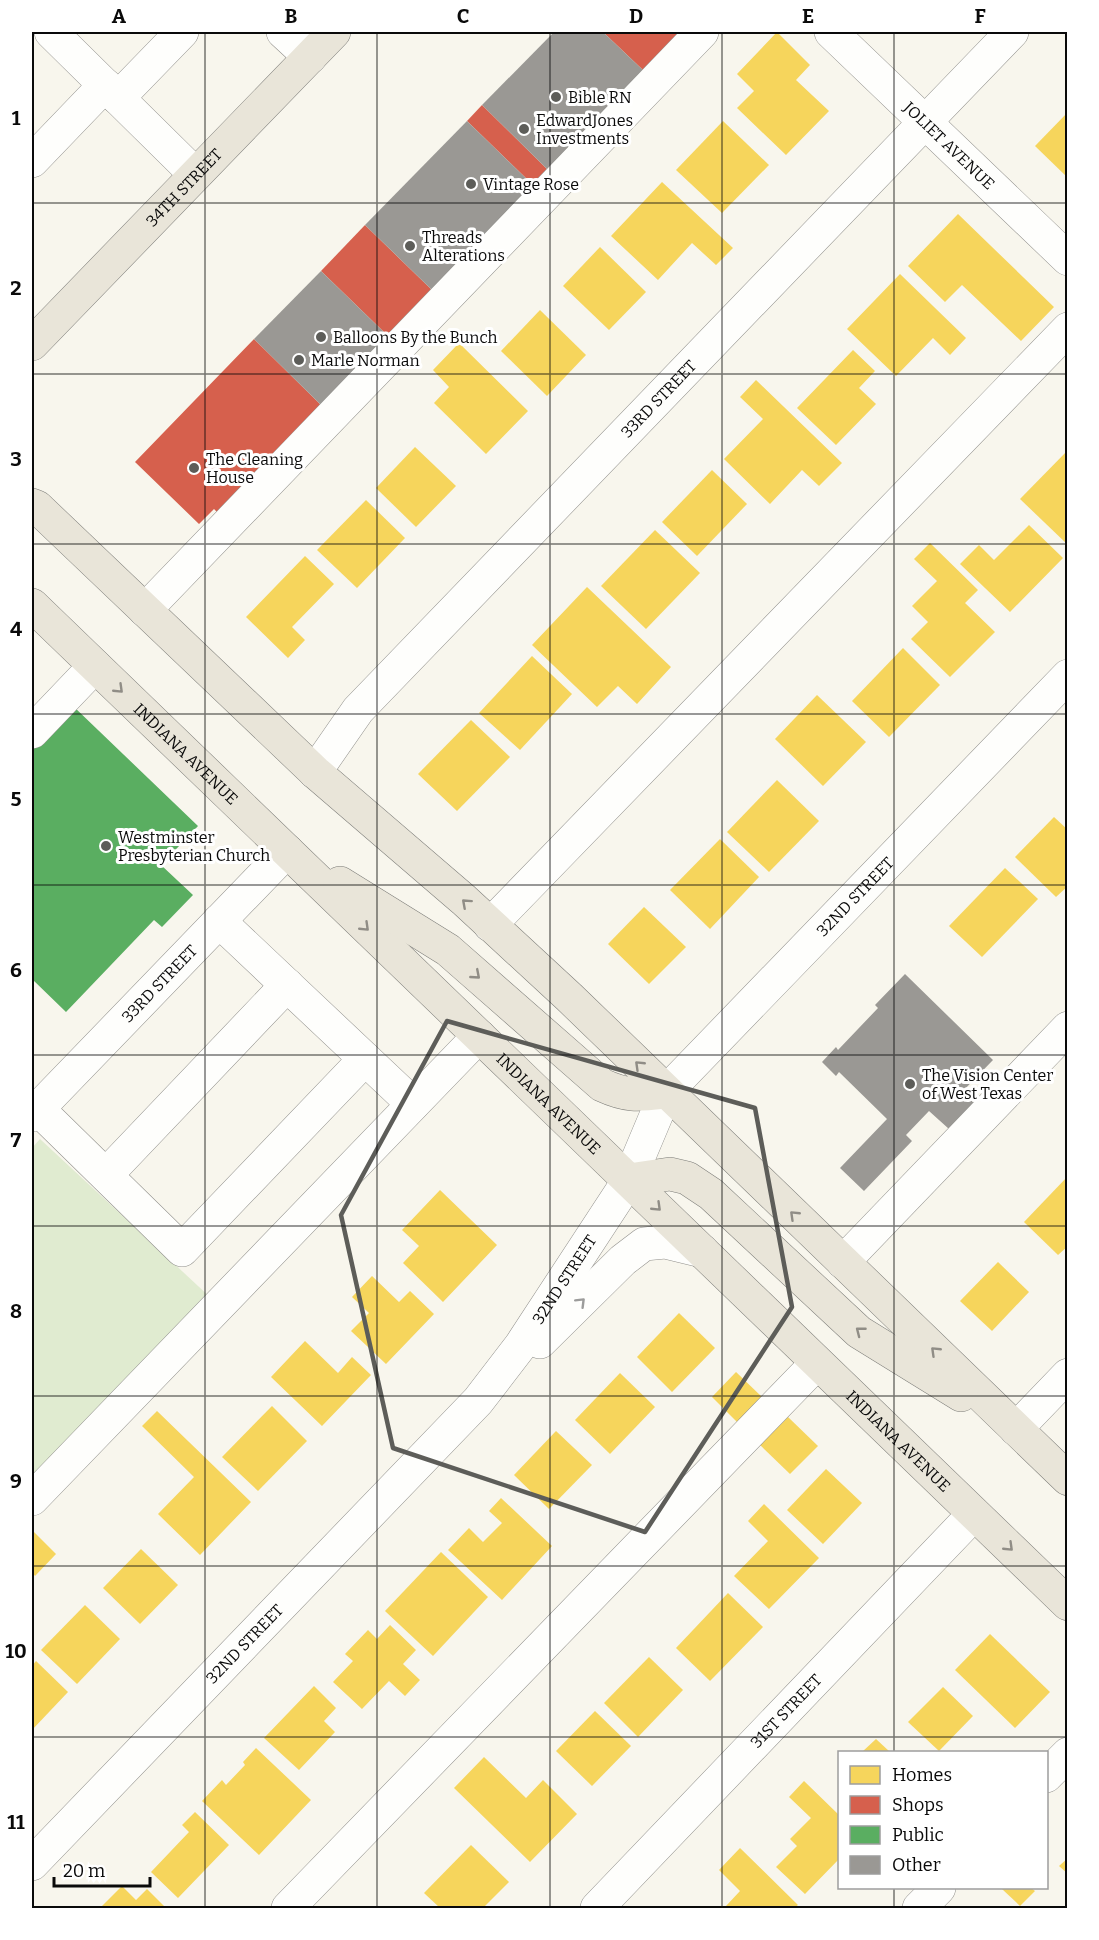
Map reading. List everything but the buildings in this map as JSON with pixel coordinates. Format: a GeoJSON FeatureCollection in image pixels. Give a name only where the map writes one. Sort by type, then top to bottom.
{"type":"FeatureCollection","features":[{"type":"Feature","properties":{"kind":"main road","name":"34TH STREET"},"geometry":{"type":"LineString","coordinates":[[32,344],[334,32]]}},
{"type":"Feature","properties":{"kind":"main road"},"geometry":{"type":"LineString","coordinates":[[32,505],[315,772],[490,925],[1068,1479]]}},
{"type":"Feature","properties":{"kind":"main road","name":"INDIANA AVENUE"},"geometry":{"type":"LineString","coordinates":[[32,605],[1068,1604]]}},
{"type":"Feature","properties":{"kind":"main road"},"geometry":{"type":"LineString","coordinates":[[287,851],[448,950],[602,1085],[619,1092],[636,1095],[666,1092]]}},
{"type":"Feature","properties":{"kind":"main road"},"geometry":{"type":"LineString","coordinates":[[629,1180],[670,1174],[687,1179],[711,1194],[859,1332],[1016,1429]]}},
{"type":"Feature","properties":{"kind":"street"},"geometry":{"type":"LineString","coordinates":[[32,161],[182,32]]}},
{"type":"Feature","properties":{"kind":"street"},"geometry":{"type":"LineString","coordinates":[[283,32],[310,57]]}},
{"type":"Feature","properties":{"kind":"street"},"geometry":{"type":"LineString","coordinates":[[144,610],[702,32]]}},
{"type":"Feature","properties":{"kind":"street","name":"JOLIET AVENUE"},"geometry":{"type":"LineString","coordinates":[[831,32],[1068,259]]}},
{"type":"Feature","properties":{"kind":"street","name":"33RD STREET"},"geometry":{"type":"LineString","coordinates":[[315,772],[358,710],[1012,32]]}},
{"type":"Feature","properties":{"kind":"street"},"geometry":{"type":"LineString","coordinates":[[59,34],[112,92],[195,174]]}},
{"type":"Feature","properties":{"kind":"street"},"geometry":{"type":"LineString","coordinates":[[490,925],[1068,328]]}},
{"type":"Feature","properties":{"kind":"street"},"geometry":{"type":"LineString","coordinates":[[32,732],[95,666]]}},
{"type":"Feature","properties":{"kind":"street","name":"32ND STREET"},"geometry":{"type":"LineString","coordinates":[[32,1864],[478,1401],[521,1345],[629,1180],[666,1092],[1068,676]]}},
{"type":"Feature","properties":{"kind":"street","name":"33RD STREET"},"geometry":{"type":"LineString","coordinates":[[35,1112],[287,851]]}},
{"type":"Feature","properties":{"kind":"street"},"geometry":{"type":"LineString","coordinates":[[219,921],[413,1104]]}},
{"type":"Feature","properties":{"kind":"street"},"geometry":{"type":"LineString","coordinates":[[106,1175],[287,985]]}},
{"type":"Feature","properties":{"kind":"street"},"geometry":{"type":"LineString","coordinates":[[843,1262],[1068,1028]]}},
{"type":"Feature","properties":{"kind":"street"},"geometry":{"type":"LineString","coordinates":[[32,1499],[479,1036]]}},
{"type":"Feature","properties":{"kind":"street"},"geometry":{"type":"LineString","coordinates":[[35,1112],[106,1175],[182,1250],[365,1059]]}},
{"type":"Feature","properties":{"kind":"street"},"geometry":{"type":"LineString","coordinates":[[478,1401],[644,1244],[665,1242],[702,1251]]}},
{"type":"Feature","properties":{"kind":"street"},"geometry":{"type":"LineString","coordinates":[[288,1908],[817,1363]]}},
{"type":"Feature","properties":{"kind":"street"},"geometry":{"type":"LineString","coordinates":[[1016,1429],[1068,1375]]}},
{"type":"Feature","properties":{"kind":"street","name":"31ST STREET"},"geometry":{"type":"LineString","coordinates":[[597,1908],[974,1514]]}},
{"type":"Feature","properties":{"kind":"street"},"geometry":{"type":"LineString","coordinates":[[1048,1775],[1068,1754]]}},
{"type":"Feature","properties":{"kind":"street"},"geometry":{"type":"LineString","coordinates":[[919,1908],[937,1889]]}},
{"type":"Feature","properties":{"kind":"highlighted area"},"geometry":{"type":"Polygon","coordinates":[[[447,1021],[755,1108],[792,1307],[645,1532],[393,1448],[341,1215],[447,1021]]]}},
{"type":"Feature","properties":{"kind":"green space"},"geometry":{"type":"Polygon","coordinates":[[[40,1139],[212,1299],[32,1486],[32,1148],[40,1139]]]}},
{"type":"Feature","properties":{"kind":"place","name":"Bible RN"},"geometry":{"type":"Point","coordinates":[556,97]}},
{"type":"Feature","properties":{"kind":"place","name":"EdwardJones Investments"},"geometry":{"type":"Point","coordinates":[524,129]}},
{"type":"Feature","properties":{"kind":"place","name":"Vintage Rose"},"geometry":{"type":"Point","coordinates":[471,184]}},
{"type":"Feature","properties":{"kind":"place","name":"Threads Alterations"},"geometry":{"type":"Point","coordinates":[410,246]}},
{"type":"Feature","properties":{"kind":"place","name":"Balloons By the Bunch"},"geometry":{"type":"Point","coordinates":[321,337]}},
{"type":"Feature","properties":{"kind":"place","name":"Marle Norman"},"geometry":{"type":"Point","coordinates":[299,360]}},
{"type":"Feature","properties":{"kind":"place","name":"The Cleaning House"},"geometry":{"type":"Point","coordinates":[194,468]}},
{"type":"Feature","properties":{"kind":"place","name":"Westminster Presbyterian Church"},"geometry":{"type":"Point","coordinates":[106,846]}},
{"type":"Feature","properties":{"kind":"place","name":"The Vision Center of West Texas"},"geometry":{"type":"Point","coordinates":[910,1084]}}]}
